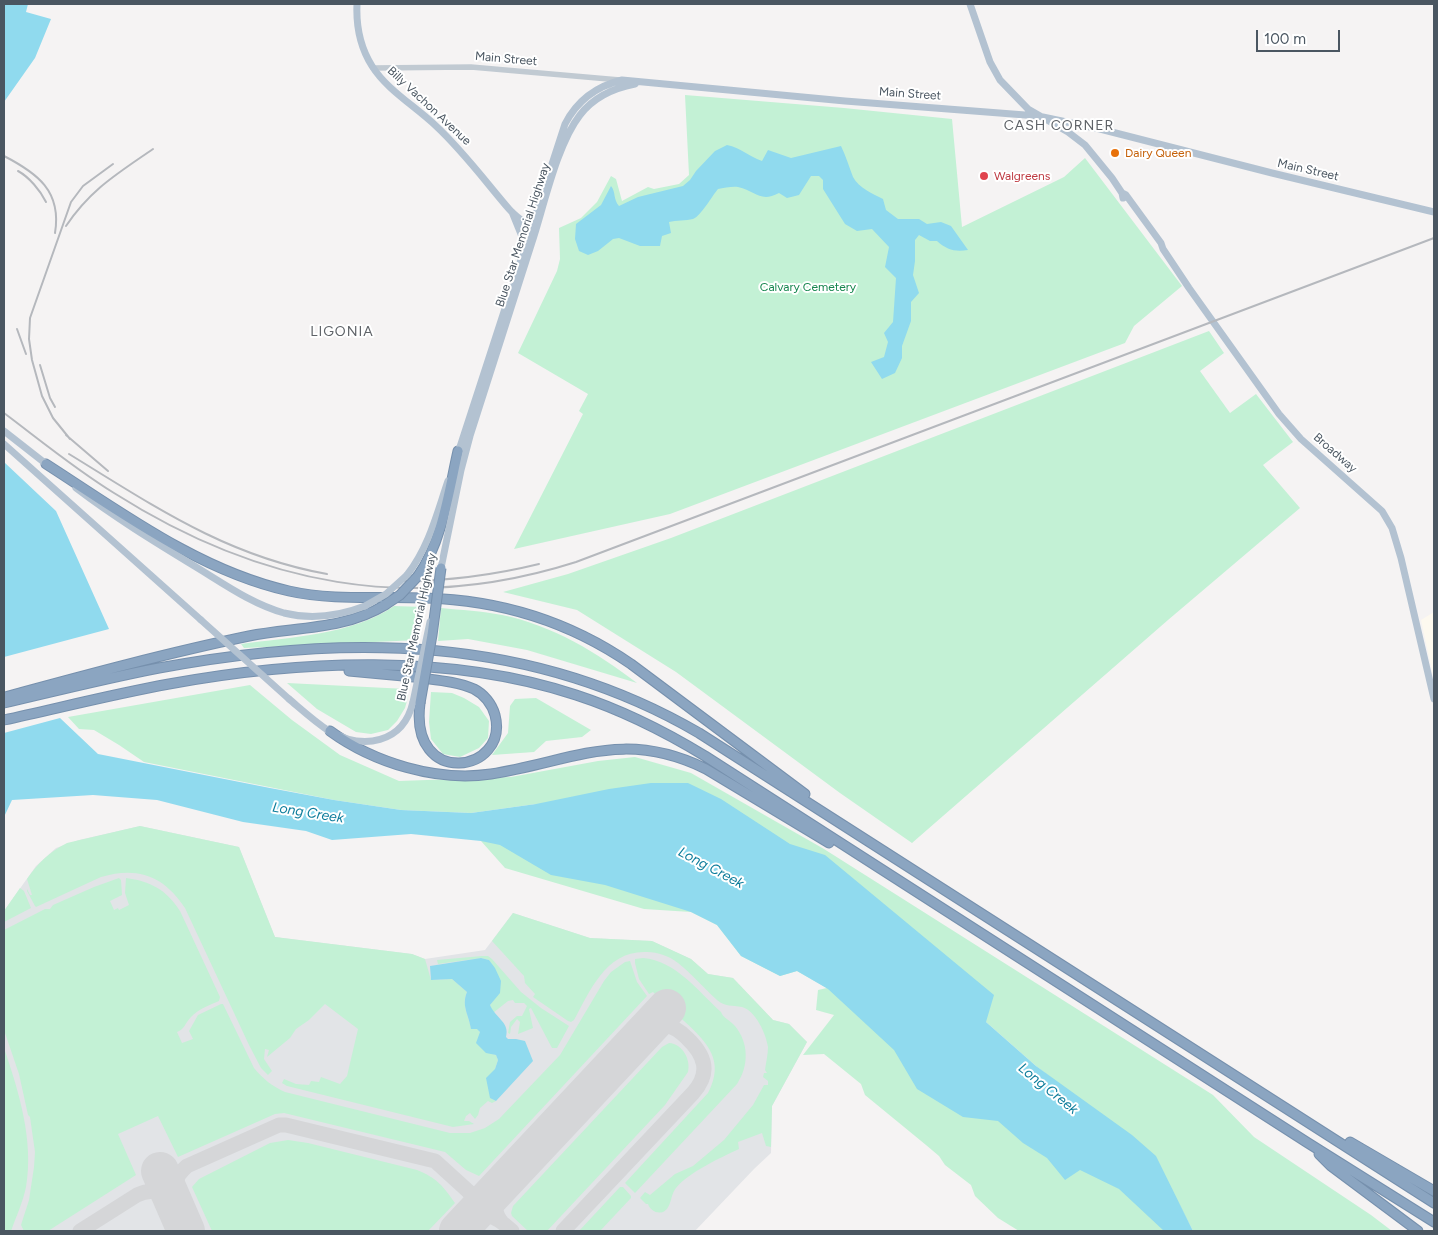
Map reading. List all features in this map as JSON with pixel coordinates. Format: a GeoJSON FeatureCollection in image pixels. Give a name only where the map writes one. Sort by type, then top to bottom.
{"type":"FeatureCollection","features":[{"type":"Feature","properties":{"kind":"highway"},"geometry":{"type":"LineString","coordinates":[[4,697],[176,652],[258,634],[350,621],[369,614],[400,595],[418,576],[428,561],[436,543],[458,451]]}},
{"type":"Feature","properties":{"kind":"highway"},"geometry":{"type":"LineString","coordinates":[[46,464],[149,530],[212,564],[256,582],[293,592],[318,595],[425,598],[478,602],[524,613],[579,634],[631,664],[800,790],[902,862]]}},
{"type":"Feature","properties":{"kind":"highway"},"geometry":{"type":"LineString","coordinates":[[312,667],[442,681],[460,684],[474,690],[485,697],[494,712],[496,728],[492,744],[481,756],[467,763],[452,763],[437,757],[426,746],[422,736],[417,702],[432,635],[441,568]]}},
{"type":"Feature","properties":{"kind":"highway"},"geometry":{"type":"LineString","coordinates":[[4,703],[159,668],[220,658],[341,648],[451,652],[504,659],[545,668],[584,680],[662,712],[717,744],[1434,1203]]}},
{"type":"Feature","properties":{"kind":"highway"},"geometry":{"type":"LineString","coordinates":[[4,720],[169,684],[230,674],[312,667],[394,665],[456,669],[536,683],[589,699],[633,717],[688,746],[1434,1222]]}},
{"type":"Feature","properties":{"kind":"highway"},"geometry":{"type":"LineString","coordinates":[[330,731],[345,741],[384,760],[454,775],[491,774],[606,749],[637,749],[662,752],[706,769],[825,841],[847,853],[861,857]]}},
{"type":"Feature","properties":{"kind":"highway"},"geometry":{"type":"LineString","coordinates":[[1220,1065],[1434,1191]]}},
{"type":"Feature","properties":{"kind":"highway"},"geometry":{"type":"LineString","coordinates":[[1308,1143],[1331,1166],[1418,1231]]}},
{"type":"Feature","properties":{"kind":"main road","name":"Billy Vachon Avenue"},"geometry":{"type":"LineString","coordinates":[[357,4],[359,34],[365,53],[373,68],[387,84],[436,126],[462,152],[512,212],[532,231]]}},
{"type":"Feature","properties":{"kind":"main road","name":"Broadway"},"geometry":{"type":"LineString","coordinates":[[970,4],[996,74],[1017,99],[1038,116],[1068,132],[1085,145],[1112,178],[1122,193],[1123,198],[1158,244],[1164,249],[1189,288],[1279,414],[1301,439],[1358,488],[1386,516],[1395,535],[1434,699]]}},
{"type":"Feature","properties":{"kind":"main road","name":"Main Street"},"geometry":{"type":"LineString","coordinates":[[622,80],[1038,116],[1100,129],[1272,174],[1434,212]]}},
{"type":"Feature","properties":{"kind":"main road","name":"Blue Star Memorial Highway"},"geometry":{"type":"LineString","coordinates":[[441,568],[470,436],[559,138],[575,109],[595,91],[622,80]]}},
{"type":"Feature","properties":{"kind":"main road","name":"Blue Star Memorial Highway"},"geometry":{"type":"LineString","coordinates":[[4,431],[90,498],[150,539],[226,586],[268,607],[284,613],[312,617],[340,614],[366,606],[386,594],[407,575],[423,552],[431,534],[525,244],[532,231],[562,149],[572,128],[581,113],[598,98],[613,90],[647,82]]}},
{"type":"Feature","properties":{"kind":"main road","name":"Billy Vachon Avenue"},"geometry":{"type":"LineString","coordinates":[[512,212],[525,244]]}},
{"type":"Feature","properties":{"kind":"main road","name":"Blue Star Memorial Highway"},"geometry":{"type":"LineString","coordinates":[[4,444],[289,699],[330,731],[363,742],[382,739],[392,735],[402,727],[417,702]]}},
{"type":"Feature","properties":{"kind":"street","name":"Main Street"},"geometry":{"type":"LineString","coordinates":[[373,68],[471,67],[622,80]]}},
{"type":"Feature","properties":{"kind":"shaded area"},"geometry":{"type":"Polygon","coordinates":[[[1434,612],[1434,680],[1421,620],[1434,612]]]}},
{"type":"Feature","properties":{"kind":"shaded area"},"geometry":{"type":"Polygon","coordinates":[[[140,826],[239,847],[275,937],[412,954],[425,959],[485,950],[513,913],[590,938],[652,941],[691,959],[708,974],[733,978],[773,1020],[789,1024],[807,1042],[772,1106],[771,1153],[695,1231],[4,1231],[4,911],[36,866],[56,848],[79,840],[140,826]]]}},
{"type":"Feature","properties":{"kind":"green space","name":"Calvary Cemetery"},"geometry":{"type":"Polygon","coordinates":[[[685,95],[952,119],[962,227],[1064,177],[1085,158],[1182,286],[1134,326],[1125,343],[670,514],[514,549],[583,414],[579,411],[588,394],[518,353],[557,271],[560,259],[559,228],[581,218],[597,202],[611,176],[616,179],[622,201],[648,187],[654,189],[679,184],[689,175],[685,95]]]}},
{"type":"Feature","properties":{"kind":"green space"},"geometry":{"type":"Polygon","coordinates":[[[1209,331],[1224,353],[1200,371],[1230,413],[1256,394],[1293,442],[1263,465],[1300,508],[912,843],[840,793],[676,672],[577,610],[503,592],[568,574],[671,538],[1209,331]]]}},
{"type":"Feature","properties":{"kind":"green space"},"geometry":{"type":"Polygon","coordinates":[[[394,606],[424,607],[418,640],[244,648],[241,644],[300,637],[340,629],[377,616],[394,606]]]}},
{"type":"Feature","properties":{"kind":"green space"},"geometry":{"type":"Polygon","coordinates":[[[441,608],[494,614],[539,626],[574,641],[637,683],[527,650],[468,639],[438,641],[441,608]]]}},
{"type":"Feature","properties":{"kind":"green space"},"geometry":{"type":"Polygon","coordinates":[[[287,683],[407,689],[408,697],[405,708],[397,721],[388,730],[371,734],[356,732],[317,709],[287,683]]]}},
{"type":"Feature","properties":{"kind":"green space"},"geometry":{"type":"Polygon","coordinates":[[[250,685],[292,720],[340,755],[399,781],[511,777],[598,761],[635,757],[691,773],[824,849],[1213,1095],[1254,1137],[1392,1231],[1193,1231],[1178,1202],[1063,1087],[986,1022],[536,804],[471,813],[401,810],[334,800],[144,762],[94,730],[79,729],[68,717],[250,685]]]}},
{"type":"Feature","properties":{"kind":"green space"},"geometry":{"type":"Polygon","coordinates":[[[431,692],[452,693],[479,707],[489,721],[488,738],[479,748],[460,757],[443,754],[431,739],[429,722],[431,692]]]}},
{"type":"Feature","properties":{"kind":"green space"},"geometry":{"type":"Polygon","coordinates":[[[536,698],[591,730],[582,737],[546,741],[534,752],[492,755],[508,733],[510,706],[515,699],[536,698]]]}},
{"type":"Feature","properties":{"kind":"green space"},"geometry":{"type":"Polygon","coordinates":[[[140,826],[239,847],[275,937],[412,954],[425,959],[431,980],[452,979],[467,992],[465,1006],[471,1028],[478,1029],[492,1054],[496,1055],[498,1060],[490,1098],[496,1101],[492,1103],[488,1101],[480,1108],[475,1119],[470,1113],[466,1116],[464,1121],[474,1124],[453,1127],[287,1086],[282,1083],[284,1079],[296,1084],[309,1085],[311,1081],[319,1082],[321,1077],[340,1084],[347,1076],[358,1029],[325,1004],[267,1057],[269,1050],[265,1049],[264,1059],[272,1071],[268,1075],[261,1068],[249,1045],[185,908],[168,888],[149,876],[127,873],[101,877],[35,906],[27,891],[27,889],[30,895],[32,895],[27,879],[49,854],[67,843],[140,826]]]}},
{"type":"Feature","properties":{"kind":"green space"},"geometry":{"type":"Polygon","coordinates":[[[511,831],[824,941],[1170,1231],[1019,1231],[998,1218],[975,1196],[971,1185],[945,1165],[939,1156],[865,1095],[861,1084],[824,1054],[803,1055],[834,1015],[816,1010],[818,990],[827,988],[797,971],[780,976],[741,956],[717,925],[691,912],[644,909],[505,868],[481,841],[511,831]]]}},
{"type":"Feature","properties":{"kind":"green space"},"geometry":{"type":"Polygon","coordinates":[[[119,878],[121,880],[122,895],[110,901],[114,910],[118,908],[119,910],[129,905],[125,893],[126,878],[150,884],[164,892],[175,904],[220,997],[219,1001],[194,1014],[183,1028],[177,1032],[182,1043],[193,1039],[189,1031],[198,1015],[223,1004],[254,1068],[264,1079],[276,1087],[285,1092],[450,1133],[470,1133],[485,1128],[499,1119],[560,1055],[604,981],[611,972],[625,962],[630,961],[637,982],[647,996],[479,1176],[466,1170],[445,1152],[284,1113],[275,1114],[178,1157],[158,1116],[118,1134],[136,1175],[48,1231],[24,1231],[21,1225],[29,1200],[35,1152],[30,1117],[19,1074],[4,1030],[4,930],[45,909],[50,909],[53,905],[119,878]]]}},
{"type":"Feature","properties":{"kind":"green space"},"geometry":{"type":"Polygon","coordinates":[[[20,888],[24,891],[31,908],[4,922],[4,911],[20,888]]]}},
{"type":"Feature","properties":{"kind":"green space"},"geometry":{"type":"Polygon","coordinates":[[[513,913],[590,938],[652,941],[691,959],[708,974],[733,978],[773,1020],[789,1024],[807,1042],[772,1106],[771,1147],[766,1146],[762,1133],[738,1142],[739,1149],[705,1166],[682,1182],[674,1191],[666,1210],[656,1212],[652,1210],[640,1198],[645,1192],[650,1195],[675,1174],[693,1166],[724,1140],[753,1105],[764,1085],[768,1085],[768,1081],[763,1077],[764,1073],[767,1073],[765,1070],[768,1047],[763,1030],[756,1018],[747,1009],[720,1002],[675,961],[667,956],[647,952],[633,953],[610,965],[593,985],[574,1020],[568,1021],[533,997],[535,994],[525,983],[524,976],[492,941],[513,913]]]}},
{"type":"Feature","properties":{"kind":"green space"},"geometry":{"type":"Polygon","coordinates":[[[488,956],[492,959],[521,992],[569,1026],[557,1048],[552,1048],[531,1008],[529,1009],[533,1028],[518,1034],[520,1022],[517,1019],[511,1027],[510,1034],[508,1033],[510,1022],[517,1016],[522,1016],[527,1006],[524,1003],[515,1003],[513,1000],[508,1001],[493,1013],[490,1005],[500,988],[500,983],[489,960],[481,958],[438,964],[437,960],[488,956]]]}},
{"type":"Feature","properties":{"kind":"green space"},"geometry":{"type":"Polygon","coordinates":[[[635,959],[655,960],[666,965],[695,986],[735,1026],[743,1040],[746,1055],[744,1070],[737,1084],[635,1193],[625,1183],[708,1093],[715,1071],[714,1062],[707,1045],[693,1029],[653,992],[649,994],[639,979],[635,959]]]}},
{"type":"Feature","properties":{"kind":"green space"},"geometry":{"type":"Polygon","coordinates":[[[669,1043],[682,1049],[689,1067],[688,1072],[665,1105],[547,1231],[528,1231],[512,1216],[513,1206],[662,1047],[669,1043]]]}},
{"type":"Feature","properties":{"kind":"green space"},"geometry":{"type":"Polygon","coordinates":[[[4,1048],[20,1099],[27,1134],[28,1152],[26,1187],[11,1231],[4,1230],[4,1048]]]}},
{"type":"Feature","properties":{"kind":"green space"},"geometry":{"type":"Polygon","coordinates":[[[288,1140],[308,1143],[417,1170],[439,1183],[455,1203],[428,1231],[212,1231],[192,1187],[199,1179],[270,1143],[288,1140]]]}},
{"type":"Feature","properties":{"kind":"green space"},"geometry":{"type":"Polygon","coordinates":[[[620,1187],[623,1187],[631,1198],[600,1231],[579,1231],[620,1187]]]}},
{"type":"Feature","properties":{"kind":"water"},"geometry":{"type":"Polygon","coordinates":[[[4,4],[28,4],[26,12],[51,19],[35,58],[4,102],[4,4]]]}},
{"type":"Feature","properties":{"kind":"water"},"geometry":{"type":"Polygon","coordinates":[[[727,145],[762,161],[768,150],[791,158],[841,146],[856,181],[866,190],[883,199],[886,210],[898,219],[919,219],[927,224],[941,222],[951,226],[968,250],[951,250],[937,241],[930,241],[919,235],[915,240],[913,275],[919,293],[911,302],[911,321],[902,346],[902,358],[895,373],[882,379],[871,362],[884,357],[888,342],[884,333],[893,322],[896,278],[885,267],[889,247],[872,229],[857,231],[845,224],[823,189],[823,180],[819,176],[811,176],[799,195],[787,198],[779,193],[773,196],[762,197],[738,187],[718,189],[696,217],[690,220],[669,222],[671,233],[662,236],[660,246],[640,246],[619,238],[613,239],[598,251],[588,255],[579,251],[575,239],[576,224],[601,205],[611,186],[619,206],[638,197],[683,186],[715,151],[727,145]]]}},
{"type":"Feature","properties":{"kind":"water"},"geometry":{"type":"Polygon","coordinates":[[[4,462],[56,511],[109,629],[4,657],[4,462]]]}},
{"type":"Feature","properties":{"kind":"water","name":"Long Creek"},"geometry":{"type":"Polygon","coordinates":[[[60,718],[98,754],[334,800],[401,810],[471,813],[536,804],[609,789],[651,783],[688,783],[721,799],[790,844],[825,855],[994,995],[986,1022],[1036,1066],[1132,1135],[1156,1156],[1193,1231],[1164,1231],[1119,1189],[1080,1170],[1065,1180],[1047,1158],[1023,1143],[998,1121],[963,1117],[917,1089],[894,1050],[828,989],[797,971],[780,976],[741,956],[717,925],[691,912],[605,885],[551,875],[500,845],[481,841],[411,834],[332,840],[306,831],[243,822],[157,800],[93,795],[12,800],[4,817],[4,733],[60,718]]]}},
{"type":"Feature","properties":{"kind":"water"},"geometry":{"type":"Polygon","coordinates":[[[481,958],[489,960],[501,981],[500,993],[490,1005],[506,1028],[506,1037],[508,1039],[525,1041],[533,1061],[496,1101],[490,1098],[486,1078],[495,1069],[498,1060],[496,1055],[486,1053],[476,1043],[480,1032],[477,1029],[471,1029],[465,1006],[467,992],[452,979],[431,980],[430,966],[481,958]]]}},
{"type":"Feature","properties":{"kind":"taxiway"},"geometry":{"type":"LineString","coordinates":[[563,1231],[699,1086],[704,1071],[704,1064],[693,1044],[674,1028],[668,1026],[656,1026],[645,1032]]}},
{"type":"Feature","properties":{"kind":"taxiway"},"geometry":{"type":"LineString","coordinates":[[175,1207],[176,1180],[187,1166],[279,1125],[286,1125],[435,1161],[501,1221]]}},
{"type":"Feature","properties":{"kind":"taxiway"},"geometry":{"type":"LineString","coordinates":[[499,1188],[495,1204],[500,1220]]}},
{"type":"Feature","properties":{"kind":"taxiway"},"geometry":{"type":"LineString","coordinates":[[80,1231],[143,1193],[159,1193],[168,1198],[175,1207]]}},
{"type":"Feature","properties":{"kind":"taxiway"},"geometry":{"type":"LineString","coordinates":[[464,1224],[478,1217],[489,1216],[500,1221],[512,1231]]}},
{"type":"Feature","properties":{"kind":"runway"},"geometry":{"type":"LineString","coordinates":[[458,1231],[667,1008]]}},
{"type":"Feature","properties":{"kind":"runway"},"geometry":{"type":"LineString","coordinates":[[160,1171],[186,1231]]}},
{"type":"Feature","properties":{"kind":"railway"},"geometry":{"type":"LineString","coordinates":[[66,226],[75,213],[105,183],[153,149]]}},
{"type":"Feature","properties":{"kind":"railway"},"geometry":{"type":"LineString","coordinates":[[4,156],[27,169],[44,185],[51,195],[55,206],[55,233]]}},
{"type":"Feature","properties":{"kind":"railway"},"geometry":{"type":"LineString","coordinates":[[70,439],[53,418],[42,396],[32,360],[29,339],[30,318],[71,202],[83,186],[113,164]]}},
{"type":"Feature","properties":{"kind":"railway"},"geometry":{"type":"LineString","coordinates":[[18,171],[34,184],[46,202]]}},
{"type":"Feature","properties":{"kind":"railway"},"geometry":{"type":"LineString","coordinates":[[4,413],[114,493],[169,525],[224,550],[280,569],[337,582],[395,588],[454,587],[514,578],[576,562],[1434,238]]}},
{"type":"Feature","properties":{"kind":"railway"},"geometry":{"type":"LineString","coordinates":[[17,329],[26,354]]}},
{"type":"Feature","properties":{"kind":"railway"},"geometry":{"type":"LineString","coordinates":[[40,365],[50,398],[55,407]]}},
{"type":"Feature","properties":{"kind":"railway"},"geometry":{"type":"LineString","coordinates":[[66,435],[108,471]]}},
{"type":"Feature","properties":{"kind":"railway"},"geometry":{"type":"LineString","coordinates":[[69,454],[161,510],[223,542],[290,566],[327,574]]}},
{"type":"Feature","properties":{"kind":"railway"},"geometry":{"type":"LineString","coordinates":[[402,581],[471,577],[539,564]]}},
{"type":"Feature","properties":{"kind":"place","name":"Dairy Queen"},"geometry":{"type":"Point","coordinates":[1115,153]}},
{"type":"Feature","properties":{"kind":"place","name":"Walgreens"},"geometry":{"type":"Point","coordinates":[984,176]}},
{"type":"Feature","properties":{"kind":"district","name":"CASH CORNER"},"geometry":{"type":"Point","coordinates":[1059,126]}},
{"type":"Feature","properties":{"kind":"district","name":"LIGONIA"},"geometry":{"type":"Point","coordinates":[342,332]}}]}
